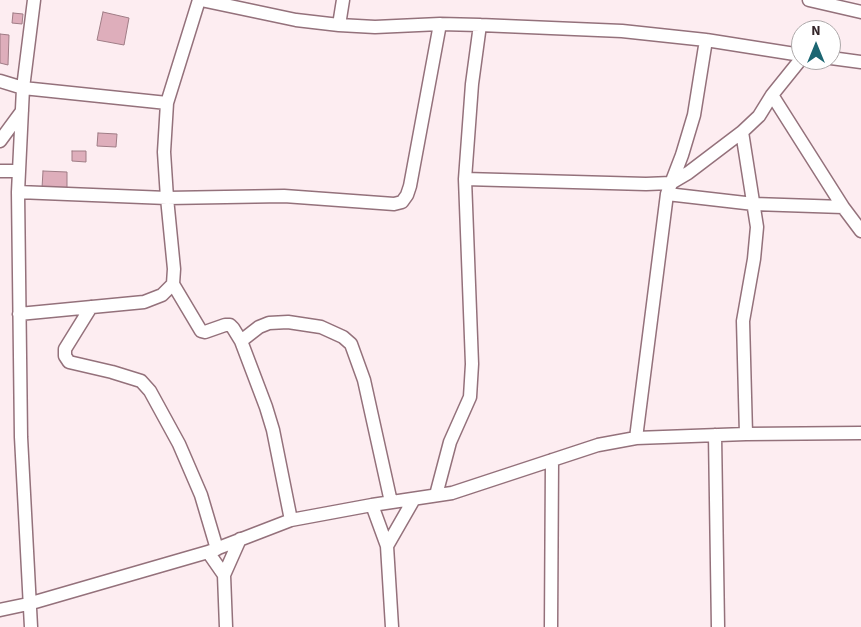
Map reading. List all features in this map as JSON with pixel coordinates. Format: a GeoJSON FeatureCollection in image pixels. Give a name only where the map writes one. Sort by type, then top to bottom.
{"type":"FeatureCollection","features":[{"type":"Feature","properties":{"kind":"street"},"geometry":{"type":"LineString","coordinates":[[31,627],[28,604],[21,437],[18,192],[23,88],[34,0]]}},
{"type":"Feature","properties":{"kind":"street"},"geometry":{"type":"LineString","coordinates":[[291,520],[273,430],[241,341],[230,325],[206,332],[201,330],[173,284],[174,269],[166,198],[164,152],[167,103],[200,0],[296,20],[339,25],[374,27],[440,24],[622,31],[706,40],[791,53]]}},
{"type":"Feature","properties":{"kind":"street"},"geometry":{"type":"LineString","coordinates":[[339,25],[343,0]]}},
{"type":"Feature","properties":{"kind":"street"},"geometry":{"type":"LineString","coordinates":[[809,0],[861,12]]}},
{"type":"Feature","properties":{"kind":"street"},"geometry":{"type":"LineString","coordinates":[[18,192],[166,198],[284,196],[394,204],[402,202],[410,186],[440,24]]}},
{"type":"Feature","properties":{"kind":"street"},"geometry":{"type":"LineString","coordinates":[[436,495],[450,442],[470,397],[472,364],[465,180],[472,84],[480,25]]}},
{"type":"Feature","properties":{"kind":"street"},"geometry":{"type":"LineString","coordinates":[[636,438],[669,188],[682,155],[694,115],[706,40]]}},
{"type":"Feature","properties":{"kind":"street"},"geometry":{"type":"LineString","coordinates":[[841,59],[861,62]]}},
{"type":"Feature","properties":{"kind":"street"},"geometry":{"type":"LineString","coordinates":[[669,188],[742,132],[759,116],[772,95],[792,70]]}},
{"type":"Feature","properties":{"kind":"street"},"geometry":{"type":"LineString","coordinates":[[0,81],[23,88],[167,103]]}},
{"type":"Feature","properties":{"kind":"street"},"geometry":{"type":"LineString","coordinates":[[772,95],[843,207],[861,231]]}},
{"type":"Feature","properties":{"kind":"street"},"geometry":{"type":"LineString","coordinates":[[0,141],[22,112]]}},
{"type":"Feature","properties":{"kind":"street"},"geometry":{"type":"LineString","coordinates":[[742,132],[757,227],[744,321],[746,434]]}},
{"type":"Feature","properties":{"kind":"street"},"geometry":{"type":"LineString","coordinates":[[0,171],[19,171]]}},
{"type":"Feature","properties":{"kind":"street"},"geometry":{"type":"LineString","coordinates":[[465,180],[646,184],[754,204],[843,207]]}},
{"type":"Feature","properties":{"kind":"street"},"geometry":{"type":"LineString","coordinates":[[19,314],[144,302],[162,295],[173,284]]}},
{"type":"Feature","properties":{"kind":"street"},"geometry":{"type":"LineString","coordinates":[[91,307],[65,349],[65,356],[69,362],[141,381],[150,391],[179,444],[201,495],[213,550],[224,575],[226,627]]}},
{"type":"Feature","properties":{"kind":"street"},"geometry":{"type":"LineString","coordinates":[[241,341],[259,327],[269,323],[288,322],[321,327],[343,337],[352,344],[364,380],[391,502]]}},
{"type":"Feature","properties":{"kind":"street"},"geometry":{"type":"LineString","coordinates":[[0,610],[28,604],[213,550],[291,520],[452,493],[598,445],[636,438],[861,432]]}},
{"type":"Feature","properties":{"kind":"street"},"geometry":{"type":"LineString","coordinates":[[715,435],[718,627]]}},
{"type":"Feature","properties":{"kind":"street"},"geometry":{"type":"LineString","coordinates":[[551,627],[552,460]]}},
{"type":"Feature","properties":{"kind":"street"},"geometry":{"type":"LineString","coordinates":[[387,546],[414,499]]}},
{"type":"Feature","properties":{"kind":"street"},"geometry":{"type":"LineString","coordinates":[[372,505],[387,546],[392,627]]}},
{"type":"Feature","properties":{"kind":"street"},"geometry":{"type":"LineString","coordinates":[[224,575],[240,539]]}},
{"type":"Feature","properties":{"kind":"building"},"geometry":{"type":"Polygon","coordinates":[[[103,12],[129,18],[124,45],[97,40],[103,12]]]}},
{"type":"Feature","properties":{"kind":"building"},"geometry":{"type":"Polygon","coordinates":[[[13,13],[23,14],[22,24],[12,23],[13,13]]]}},
{"type":"Feature","properties":{"kind":"building"},"geometry":{"type":"Polygon","coordinates":[[[0,34],[9,35],[8,65],[0,63],[0,34]]]}},
{"type":"Feature","properties":{"kind":"building"},"geometry":{"type":"Polygon","coordinates":[[[98,133],[117,134],[116,147],[97,146],[98,133]]]}},
{"type":"Feature","properties":{"kind":"building"},"geometry":{"type":"Polygon","coordinates":[[[72,151],[86,151],[86,162],[72,161],[72,151]]]}},
{"type":"Feature","properties":{"kind":"building"},"geometry":{"type":"Polygon","coordinates":[[[43,171],[67,172],[67,188],[42,188],[43,171]]]}}]}
